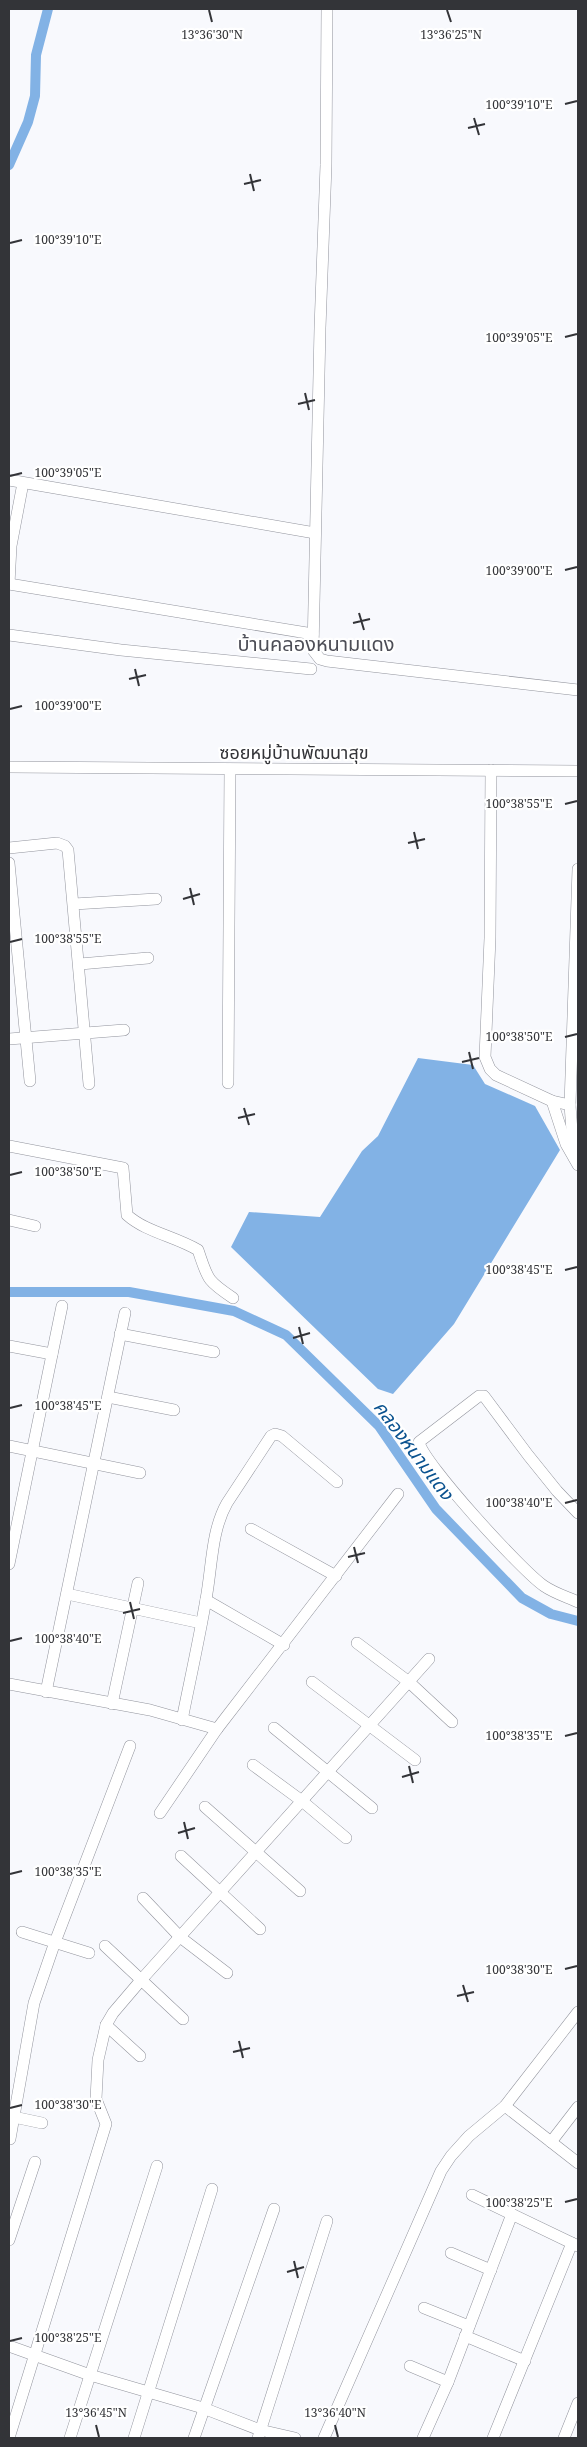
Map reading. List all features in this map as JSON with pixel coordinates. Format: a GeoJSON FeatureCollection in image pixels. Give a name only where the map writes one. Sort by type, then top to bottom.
{"type":"FeatureCollection","features":[{"type":"Feature","properties":{"kind":"street"},"geometry":{"type":"LineString","coordinates":[[327,9],[326,165],[313,650],[320,659],[326,661],[578,690]]}},
{"type":"Feature","properties":{"kind":"street"},"geometry":{"type":"LineString","coordinates":[[9,480],[315,533]]}},
{"type":"Feature","properties":{"kind":"street"},"geometry":{"type":"LineString","coordinates":[[23,483],[11,546],[9,584],[313,634]]}},
{"type":"Feature","properties":{"kind":"street"},"geometry":{"type":"LineString","coordinates":[[9,635],[121,650],[311,669]]}},
{"type":"Feature","properties":{"kind":"street","name":"ซอยหมู่บ้านพัฒนาสุข"},"geometry":{"type":"LineString","coordinates":[[9,767],[578,771]]}},
{"type":"Feature","properties":{"kind":"street"},"geometry":{"type":"LineString","coordinates":[[228,1083],[230,769]]}},
{"type":"Feature","properties":{"kind":"street"},"geometry":{"type":"LineString","coordinates":[[491,770],[490,938],[485,1057],[490,1069],[496,1075],[552,1101],[570,1104]]}},
{"type":"Feature","properties":{"kind":"street"},"geometry":{"type":"LineString","coordinates":[[9,848],[57,843],[66,846],[68,850],[80,964],[89,1084]]}},
{"type":"Feature","properties":{"kind":"street"},"geometry":{"type":"LineString","coordinates":[[9,863],[30,1081]]}},
{"type":"Feature","properties":{"kind":"street"},"geometry":{"type":"LineString","coordinates":[[576,1161],[570,1104],[577,954],[578,869]]}},
{"type":"Feature","properties":{"kind":"street"},"geometry":{"type":"LineString","coordinates":[[74,904],[156,899]]}},
{"type":"Feature","properties":{"kind":"street"},"geometry":{"type":"LineString","coordinates":[[80,964],[148,958]]}},
{"type":"Feature","properties":{"kind":"street"},"geometry":{"type":"LineString","coordinates":[[9,1039],[124,1030]]}},
{"type":"Feature","properties":{"kind":"street"},"geometry":{"type":"LineString","coordinates":[[552,1101],[566,1144],[576,1161]]}},
{"type":"Feature","properties":{"kind":"street"},"geometry":{"type":"LineString","coordinates":[[9,1146],[123,1168],[124,1201],[127,1215],[146,1228],[180,1239],[198,1250],[206,1276],[216,1287],[233,1298]]}},
{"type":"Feature","properties":{"kind":"street"},"geometry":{"type":"LineString","coordinates":[[9,1220],[34,1226]]}},
{"type":"Feature","properties":{"kind":"street"},"geometry":{"type":"LineString","coordinates":[[9,1564],[62,1306]]}},
{"type":"Feature","properties":{"kind":"street"},"geometry":{"type":"LineString","coordinates":[[46,1692],[124,1313]]}},
{"type":"Feature","properties":{"kind":"street"},"geometry":{"type":"LineString","coordinates":[[120,1334],[214,1352]]}},
{"type":"Feature","properties":{"kind":"street"},"geometry":{"type":"LineString","coordinates":[[9,1346],[52,1354]]}},
{"type":"Feature","properties":{"kind":"street"},"geometry":{"type":"LineString","coordinates":[[578,1513],[534,1462],[484,1396],[479,1396],[420,1439],[419,1445],[422,1450],[494,1540],[544,1586],[578,1602]]}},
{"type":"Feature","properties":{"kind":"street"},"geometry":{"type":"LineString","coordinates":[[108,1397],[174,1410]]}},
{"type":"Feature","properties":{"kind":"street"},"geometry":{"type":"LineString","coordinates":[[182,1720],[221,1514],[271,1436],[278,1434],[337,1482]]}},
{"type":"Feature","properties":{"kind":"street"},"geometry":{"type":"LineString","coordinates":[[9,1446],[140,1473]]}},
{"type":"Feature","properties":{"kind":"street"},"geometry":{"type":"LineString","coordinates":[[160,1813],[217,1729],[284,1645],[398,1494]]}},
{"type":"Feature","properties":{"kind":"street"},"geometry":{"type":"LineString","coordinates":[[251,1529],[336,1576]]}},
{"type":"Feature","properties":{"kind":"street"},"geometry":{"type":"LineString","coordinates":[[112,1704],[138,1582]]}},
{"type":"Feature","properties":{"kind":"street"},"geometry":{"type":"LineString","coordinates":[[67,1594],[201,1623]]}},
{"type":"Feature","properties":{"kind":"street"},"geometry":{"type":"LineString","coordinates":[[206,1600],[284,1645]]}},
{"type":"Feature","properties":{"kind":"street"},"geometry":{"type":"LineString","coordinates":[[357,1643],[409,1682],[452,1722]]}},
{"type":"Feature","properties":{"kind":"street"},"geometry":{"type":"LineString","coordinates":[[9,2438],[106,2124],[96,2099],[98,2060],[106,2025],[113,2012],[429,1659]]}},
{"type":"Feature","properties":{"kind":"street"},"geometry":{"type":"LineString","coordinates":[[312,1682],[415,1760]]}},
{"type":"Feature","properties":{"kind":"street"},"geometry":{"type":"LineString","coordinates":[[9,1684],[150,1710],[217,1729]]}},
{"type":"Feature","properties":{"kind":"street"},"geometry":{"type":"LineString","coordinates":[[274,1728],[372,1808]]}},
{"type":"Feature","properties":{"kind":"street"},"geometry":{"type":"LineString","coordinates":[[10,2139],[12,2117],[34,2003],[55,1942],[130,1746]]}},
{"type":"Feature","properties":{"kind":"street"},"geometry":{"type":"LineString","coordinates":[[253,1765],[302,1801],[346,1838]]}},
{"type":"Feature","properties":{"kind":"street"},"geometry":{"type":"LineString","coordinates":[[205,1807],[300,1891]]}},
{"type":"Feature","properties":{"kind":"street"},"geometry":{"type":"LineString","coordinates":[[181,1856],[219,1894],[260,1929]]}},
{"type":"Feature","properties":{"kind":"street"},"geometry":{"type":"LineString","coordinates":[[143,1898],[180,1937],[227,1974]]}},
{"type":"Feature","properties":{"kind":"street"},"geometry":{"type":"LineString","coordinates":[[22,1932],[89,1953]]}},
{"type":"Feature","properties":{"kind":"street"},"geometry":{"type":"LineString","coordinates":[[105,1946],[183,2019]]}},
{"type":"Feature","properties":{"kind":"street"},"geometry":{"type":"LineString","coordinates":[[324,2438],[441,2171],[451,2156],[469,2136],[505,2106],[578,2012]]}},
{"type":"Feature","properties":{"kind":"street"},"geometry":{"type":"LineString","coordinates":[[106,2025],[140,2056]]}},
{"type":"Feature","properties":{"kind":"street"},"geometry":{"type":"LineString","coordinates":[[505,2106],[578,2163]]}},
{"type":"Feature","properties":{"kind":"street"},"geometry":{"type":"LineString","coordinates":[[552,2142],[578,2107]]}},
{"type":"Feature","properties":{"kind":"street"},"geometry":{"type":"LineString","coordinates":[[12,2117],[42,2123]]}},
{"type":"Feature","properties":{"kind":"street"},"geometry":{"type":"LineString","coordinates":[[9,2240],[35,2162]]}},
{"type":"Feature","properties":{"kind":"street"},"geometry":{"type":"LineString","coordinates":[[70,2438],[157,2166]]}},
{"type":"Feature","properties":{"kind":"street"},"geometry":{"type":"LineString","coordinates":[[134,2438],[212,2189]]}},
{"type":"Feature","properties":{"kind":"street"},"geometry":{"type":"LineString","coordinates":[[472,2195],[575,2245],[493,2438]]}},
{"type":"Feature","properties":{"kind":"street"},"geometry":{"type":"LineString","coordinates":[[194,2438],[274,2209]]}},
{"type":"Feature","properties":{"kind":"street"},"geometry":{"type":"LineString","coordinates":[[423,2438],[448,2382],[512,2214]]}},
{"type":"Feature","properties":{"kind":"street"},"geometry":{"type":"LineString","coordinates":[[259,2434],[327,2221]]}},
{"type":"Feature","properties":{"kind":"street"},"geometry":{"type":"LineString","coordinates":[[451,2254],[491,2270]]}},
{"type":"Feature","properties":{"kind":"street"},"geometry":{"type":"LineString","coordinates":[[424,2308],[525,2361]]}},
{"type":"Feature","properties":{"kind":"street"},"geometry":{"type":"LineString","coordinates":[[9,2346],[36,2354],[90,2375],[203,2408],[259,2434],[295,2438]]}},
{"type":"Feature","properties":{"kind":"street"},"geometry":{"type":"LineString","coordinates":[[410,2366],[448,2382]]}},
{"type":"Feature","properties":{"kind":"street"},"geometry":{"type":"LineString","coordinates":[[564,2438],[578,2403]]}},
{"type":"Feature","properties":{"kind":"water"},"geometry":{"type":"Polygon","coordinates":[[[418,1058],[473,1065],[485,1084],[535,1106],[560,1150],[454,1324],[393,1394],[378,1389],[231,1247],[249,1212],[320,1217],[362,1151],[378,1136],[418,1058]]]}},
{"type":"Feature","properties":{"kind":"waterway"},"geometry":{"type":"LineString","coordinates":[[9,165],[28,122],[35,96],[36,55],[48,9]]}},
{"type":"Feature","properties":{"kind":"waterway","name":"คลองหนามแดง"},"geometry":{"type":"LineString","coordinates":[[9,1292],[129,1292],[234,1311],[286,1335],[379,1426],[436,1509],[522,1598],[551,1614],[578,1621]]}},
{"type":"Feature","properties":{"kind":"district","name":"บ้านคลองหนามแดง"},"geometry":{"type":"Point","coordinates":[316,643]}}]}
